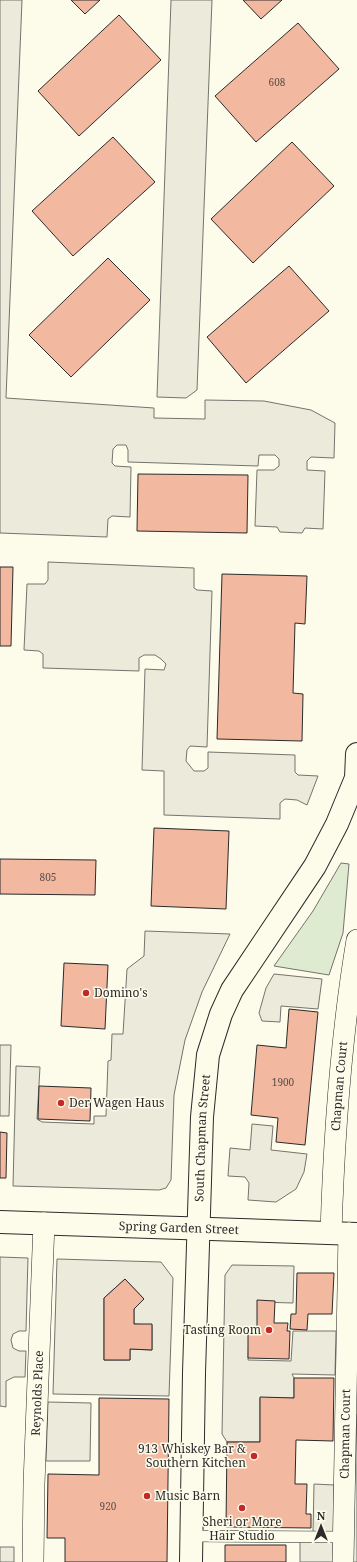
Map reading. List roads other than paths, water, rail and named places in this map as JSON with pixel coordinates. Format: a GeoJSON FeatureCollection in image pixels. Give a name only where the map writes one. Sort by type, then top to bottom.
{"type":"FeatureCollection","features":[{"type":"Feature","properties":{"kind":"street","name":"South Chapman Street"},"geometry":{"type":"LineString","coordinates":[[192,1562],[194,1368],[204,1084],[208,1055],[221,1014],[241,976],[315,866],[337,824],[357,779],[357,754]]}},
{"type":"Feature","properties":{"kind":"street","name":"Chapman Court"},"geometry":{"type":"LineString","coordinates":[[343,1562],[346,1233],[334,1165],[349,990],[357,940]]}},
{"type":"Feature","properties":{"kind":"street","name":"Spring Garden Street"},"geometry":{"type":"LineString","coordinates":[[0,1222],[346,1233]]}},
{"type":"Feature","properties":{"kind":"street","name":"Reynolds Place"},"geometry":{"type":"LineString","coordinates":[[33,1562],[34,1484],[44,1224]]}},
{"type":"Feature","properties":{"kind":"lane"},"geometry":{"type":"LineString","coordinates":[[192,1536],[344,1537]]}},
{"type":"Feature","properties":{"kind":"place","name":"Domino's"},"geometry":{"type":"Point","coordinates":[86,993]}},
{"type":"Feature","properties":{"kind":"place","name":"Der Wagen Haus"},"geometry":{"type":"Point","coordinates":[61,1103]}},
{"type":"Feature","properties":{"kind":"place","name":"Tasting Room"},"geometry":{"type":"Point","coordinates":[269,1330]}},
{"type":"Feature","properties":{"kind":"place","name":"913 Whiskey Bar & Southern Kitchen"},"geometry":{"type":"Point","coordinates":[254,1456]}},
{"type":"Feature","properties":{"kind":"place","name":"Music Barn"},"geometry":{"type":"Point","coordinates":[147,1496]}},
{"type":"Feature","properties":{"kind":"place","name":"Sheri or More Hair Studio"},"geometry":{"type":"Point","coordinates":[242,1508]}}]}
